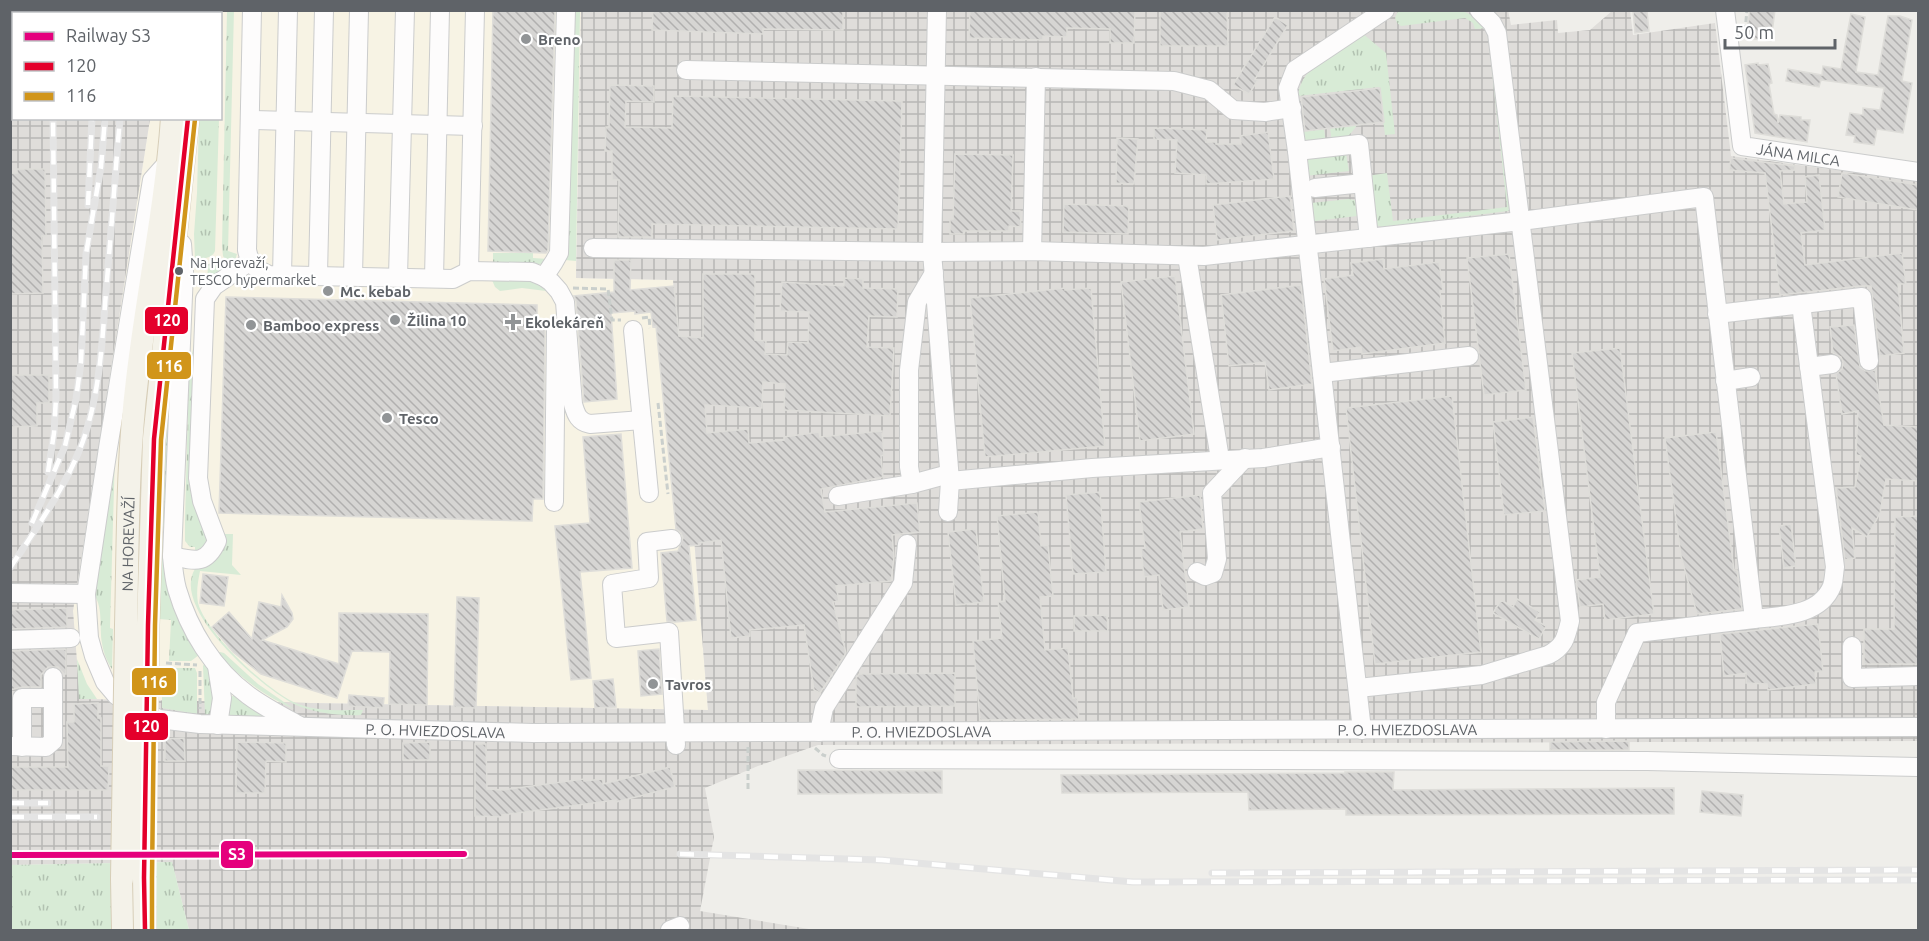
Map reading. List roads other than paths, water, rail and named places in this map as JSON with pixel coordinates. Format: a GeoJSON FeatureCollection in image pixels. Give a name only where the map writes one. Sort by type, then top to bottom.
{"type":"FeatureCollection","features":[{"type":"Feature","properties":{"kind":"main road","name":"NA HOREVAŽÍ"},"geometry":{"type":"LineString","coordinates":[[145,930],[137,625],[130,493],[137,383],[169,161],[172,120]]}},
{"type":"Feature","properties":{"kind":"main road","name":"NA HOREVAŽÍ"},"geometry":{"type":"LineString","coordinates":[[123,930],[122,879],[137,625],[159,383],[188,120]]}},
{"type":"Feature","properties":{"kind":"street"},"geometry":{"type":"LineString","coordinates":[[252,10],[247,250],[249,262],[256,270],[269,275],[453,279],[469,270],[532,272],[547,279],[559,291],[565,302],[573,404],[577,416],[584,423],[590,424],[642,420]]}},
{"type":"Feature","properties":{"kind":"street"},"geometry":{"type":"LineString","coordinates":[[282,275],[288,10]]}},
{"type":"Feature","properties":{"kind":"street"},"geometry":{"type":"LineString","coordinates":[[318,275],[324,10]]}},
{"type":"Feature","properties":{"kind":"street"},"geometry":{"type":"LineString","coordinates":[[353,276],[359,10]]}},
{"type":"Feature","properties":{"kind":"street"},"geometry":{"type":"LineString","coordinates":[[398,277],[405,10]]}},
{"type":"Feature","properties":{"kind":"street"},"geometry":{"type":"LineString","coordinates":[[434,278],[440,10]]}},
{"type":"Feature","properties":{"kind":"street"},"geometry":{"type":"LineString","coordinates":[[469,270],[475,10]]}},
{"type":"Feature","properties":{"kind":"street"},"geometry":{"type":"LineString","coordinates":[[554,502],[557,337],[547,279],[559,253],[566,10]]}},
{"type":"Feature","properties":{"kind":"street"},"geometry":{"type":"LineString","coordinates":[[937,10],[932,252],[950,477],[948,512]]}},
{"type":"Feature","properties":{"kind":"street"},"geometry":{"type":"LineString","coordinates":[[1362,730],[1308,245],[1288,88],[1295,70],[1385,10]]}},
{"type":"Feature","properties":{"kind":"street"},"geometry":{"type":"LineString","coordinates":[[1358,688],[1482,675],[1557,650],[1564,641],[1570,621],[1497,33],[1492,23],[1479,10]]}},
{"type":"Feature","properties":{"kind":"street","name":"JÁNA MILCA"},"geometry":{"type":"LineString","coordinates":[[1725,10],[1742,146],[1918,172]]}},
{"type":"Feature","properties":{"kind":"street"},"geometry":{"type":"LineString","coordinates":[[686,70],[1174,81],[1209,90],[1233,110],[1265,111],[1292,108]]}},
{"type":"Feature","properties":{"kind":"street"},"geometry":{"type":"LineString","coordinates":[[1032,251],[1036,77]]}},
{"type":"Feature","properties":{"kind":"street"},"geometry":{"type":"LineString","coordinates":[[250,120],[472,126]]}},
{"type":"Feature","properties":{"kind":"street"},"geometry":{"type":"LineString","coordinates":[[1297,151],[1359,144],[1370,238]]}},
{"type":"Feature","properties":{"kind":"street","name":"NA HOREVAŽÍ"},"geometry":{"type":"LineString","coordinates":[[86,594],[152,180],[169,161]]}},
{"type":"Feature","properties":{"kind":"street"},"geometry":{"type":"LineString","coordinates":[[1315,188],[1363,183]]}},
{"type":"Feature","properties":{"kind":"street"},"geometry":{"type":"LineString","coordinates":[[593,248],[1032,251],[1204,256],[1521,221],[1704,197],[1754,619]]}},
{"type":"Feature","properties":{"kind":"street","name":"NA HOREVAŽÍ"},"geometry":{"type":"LineString","coordinates":[[179,212],[184,272],[172,556],[176,587],[190,624],[217,666],[249,695],[301,727]]}},
{"type":"Feature","properties":{"kind":"street"},"geometry":{"type":"LineString","coordinates":[[1187,256],[1220,459]]}},
{"type":"Feature","properties":{"kind":"street"},"geometry":{"type":"LineString","coordinates":[[172,556],[191,561],[201,560],[212,552],[217,541],[202,501],[198,478],[204,299],[214,286],[249,262]]}},
{"type":"Feature","properties":{"kind":"street"},"geometry":{"type":"LineString","coordinates":[[912,484],[909,467],[909,370],[917,303],[934,273]]}},
{"type":"Feature","properties":{"kind":"street"},"geometry":{"type":"LineString","coordinates":[[1717,314],[1862,297],[1869,361]]}},
{"type":"Feature","properties":{"kind":"street"},"geometry":{"type":"LineString","coordinates":[[1606,729],[1606,702],[1636,633],[1797,614],[1822,600],[1832,585],[1835,567],[1801,304]]}},
{"type":"Feature","properties":{"kind":"street"},"geometry":{"type":"LineString","coordinates":[[633,330],[649,493]]}},
{"type":"Feature","properties":{"kind":"street"},"geometry":{"type":"LineString","coordinates":[[1322,373],[1470,356]]}},
{"type":"Feature","properties":{"kind":"street"},"geometry":{"type":"LineString","coordinates":[[1809,367],[1832,364]]}},
{"type":"Feature","properties":{"kind":"street"},"geometry":{"type":"LineString","coordinates":[[1725,381],[1751,376]]}},
{"type":"Feature","properties":{"kind":"street"},"geometry":{"type":"LineString","coordinates":[[837,496],[950,477],[1263,458],[1330,447]]}},
{"type":"Feature","properties":{"kind":"street"},"geometry":{"type":"LineString","coordinates":[[1197,572],[1205,576],[1213,573],[1217,559],[1212,493],[1245,458]]}},
{"type":"Feature","properties":{"kind":"street"},"geometry":{"type":"LineString","coordinates":[[672,539],[646,543],[649,578],[612,584],[616,638],[669,632],[676,739]]}},
{"type":"Feature","properties":{"kind":"street"},"geometry":{"type":"LineString","coordinates":[[819,732],[824,708],[903,584],[908,544]]}},
{"type":"Feature","properties":{"kind":"street"},"geometry":{"type":"LineString","coordinates":[[10,593],[86,594]]}},
{"type":"Feature","properties":{"kind":"street","name":"P. O. HVIEZDOSLAVA"},"geometry":{"type":"LineString","coordinates":[[86,594],[89,638],[105,682],[129,705],[159,719],[186,723],[676,739],[748,733],[819,732],[1918,727]]}},
{"type":"Feature","properties":{"kind":"street"},"geometry":{"type":"LineString","coordinates":[[10,640],[71,638]]}},
{"type":"Feature","properties":{"kind":"street"},"geometry":{"type":"LineString","coordinates":[[1851,646],[1852,678],[1918,676]]}},
{"type":"Feature","properties":{"kind":"street"},"geometry":{"type":"LineString","coordinates":[[217,666],[222,698],[218,725]]}},
{"type":"Feature","properties":{"kind":"street"},"geometry":{"type":"LineString","coordinates":[[52,677],[53,741],[46,747],[16,746],[22,699],[52,698]]}},
{"type":"Feature","properties":{"kind":"street"},"geometry":{"type":"LineString","coordinates":[[1533,761],[1534,729]]}},
{"type":"Feature","properties":{"kind":"street"},"geometry":{"type":"LineString","coordinates":[[1388,730],[1388,760]]}},
{"type":"Feature","properties":{"kind":"street"},"geometry":{"type":"LineString","coordinates":[[839,759],[1647,761],[1918,767]]}},
{"type":"Feature","properties":{"kind":"railway"},"geometry":{"type":"LineString","coordinates":[[48,472],[54,433],[56,397],[53,120]]}},
{"type":"Feature","properties":{"kind":"railway"},"geometry":{"type":"LineString","coordinates":[[88,205],[92,120]]}},
{"type":"Feature","properties":{"kind":"railway"},"geometry":{"type":"LineString","coordinates":[[32,523],[65,446],[76,399],[81,362],[86,254],[101,167],[105,120]]}},
{"type":"Feature","properties":{"kind":"railway"},"geometry":{"type":"LineString","coordinates":[[10,568],[60,491],[89,423],[97,386],[101,349],[120,120]]}},
{"type":"Feature","properties":{"kind":"railway"},"geometry":{"type":"LineString","coordinates":[[10,803],[48,803]]}},
{"type":"Feature","properties":{"kind":"railway"},"geometry":{"type":"LineString","coordinates":[[10,817],[97,817]]}},
{"type":"Feature","properties":{"kind":"railway"},"geometry":{"type":"LineString","coordinates":[[680,854],[882,860],[1133,882],[1918,880]]}},
{"type":"Feature","properties":{"kind":"railway"},"geometry":{"type":"LineString","coordinates":[[1212,873],[1918,870]]}},
{"type":"Feature","properties":{"kind":"rail line","name":"S3"},"geometry":{"type":"LineString","coordinates":[[10,855],[464,854]]}},
{"type":"Feature","properties":{"kind":"place","name":"Breno"},"geometry":{"type":"Point","coordinates":[526,39]}},
{"type":"Feature","properties":{"kind":"place","name":"Na Horevaží, TESCO hypermarket"},"geometry":{"type":"Point","coordinates":[179,271]}},
{"type":"Feature","properties":{"kind":"place","name":"Mc. kebab"},"geometry":{"type":"Point","coordinates":[328,291]}},
{"type":"Feature","properties":{"kind":"place","name":"Žilina 10"},"geometry":{"type":"Point","coordinates":[395,320]}},
{"type":"Feature","properties":{"kind":"place","name":"Ekolekáreň"},"geometry":{"type":"Point","coordinates":[513,322]}},
{"type":"Feature","properties":{"kind":"place","name":"Bamboo express"},"geometry":{"type":"Point","coordinates":[251,325]}},
{"type":"Feature","properties":{"kind":"place","name":"Tesco"},"geometry":{"type":"Point","coordinates":[387,418]}},
{"type":"Feature","properties":{"kind":"place","name":"Tavros"},"geometry":{"type":"Point","coordinates":[653,684]}}]}
